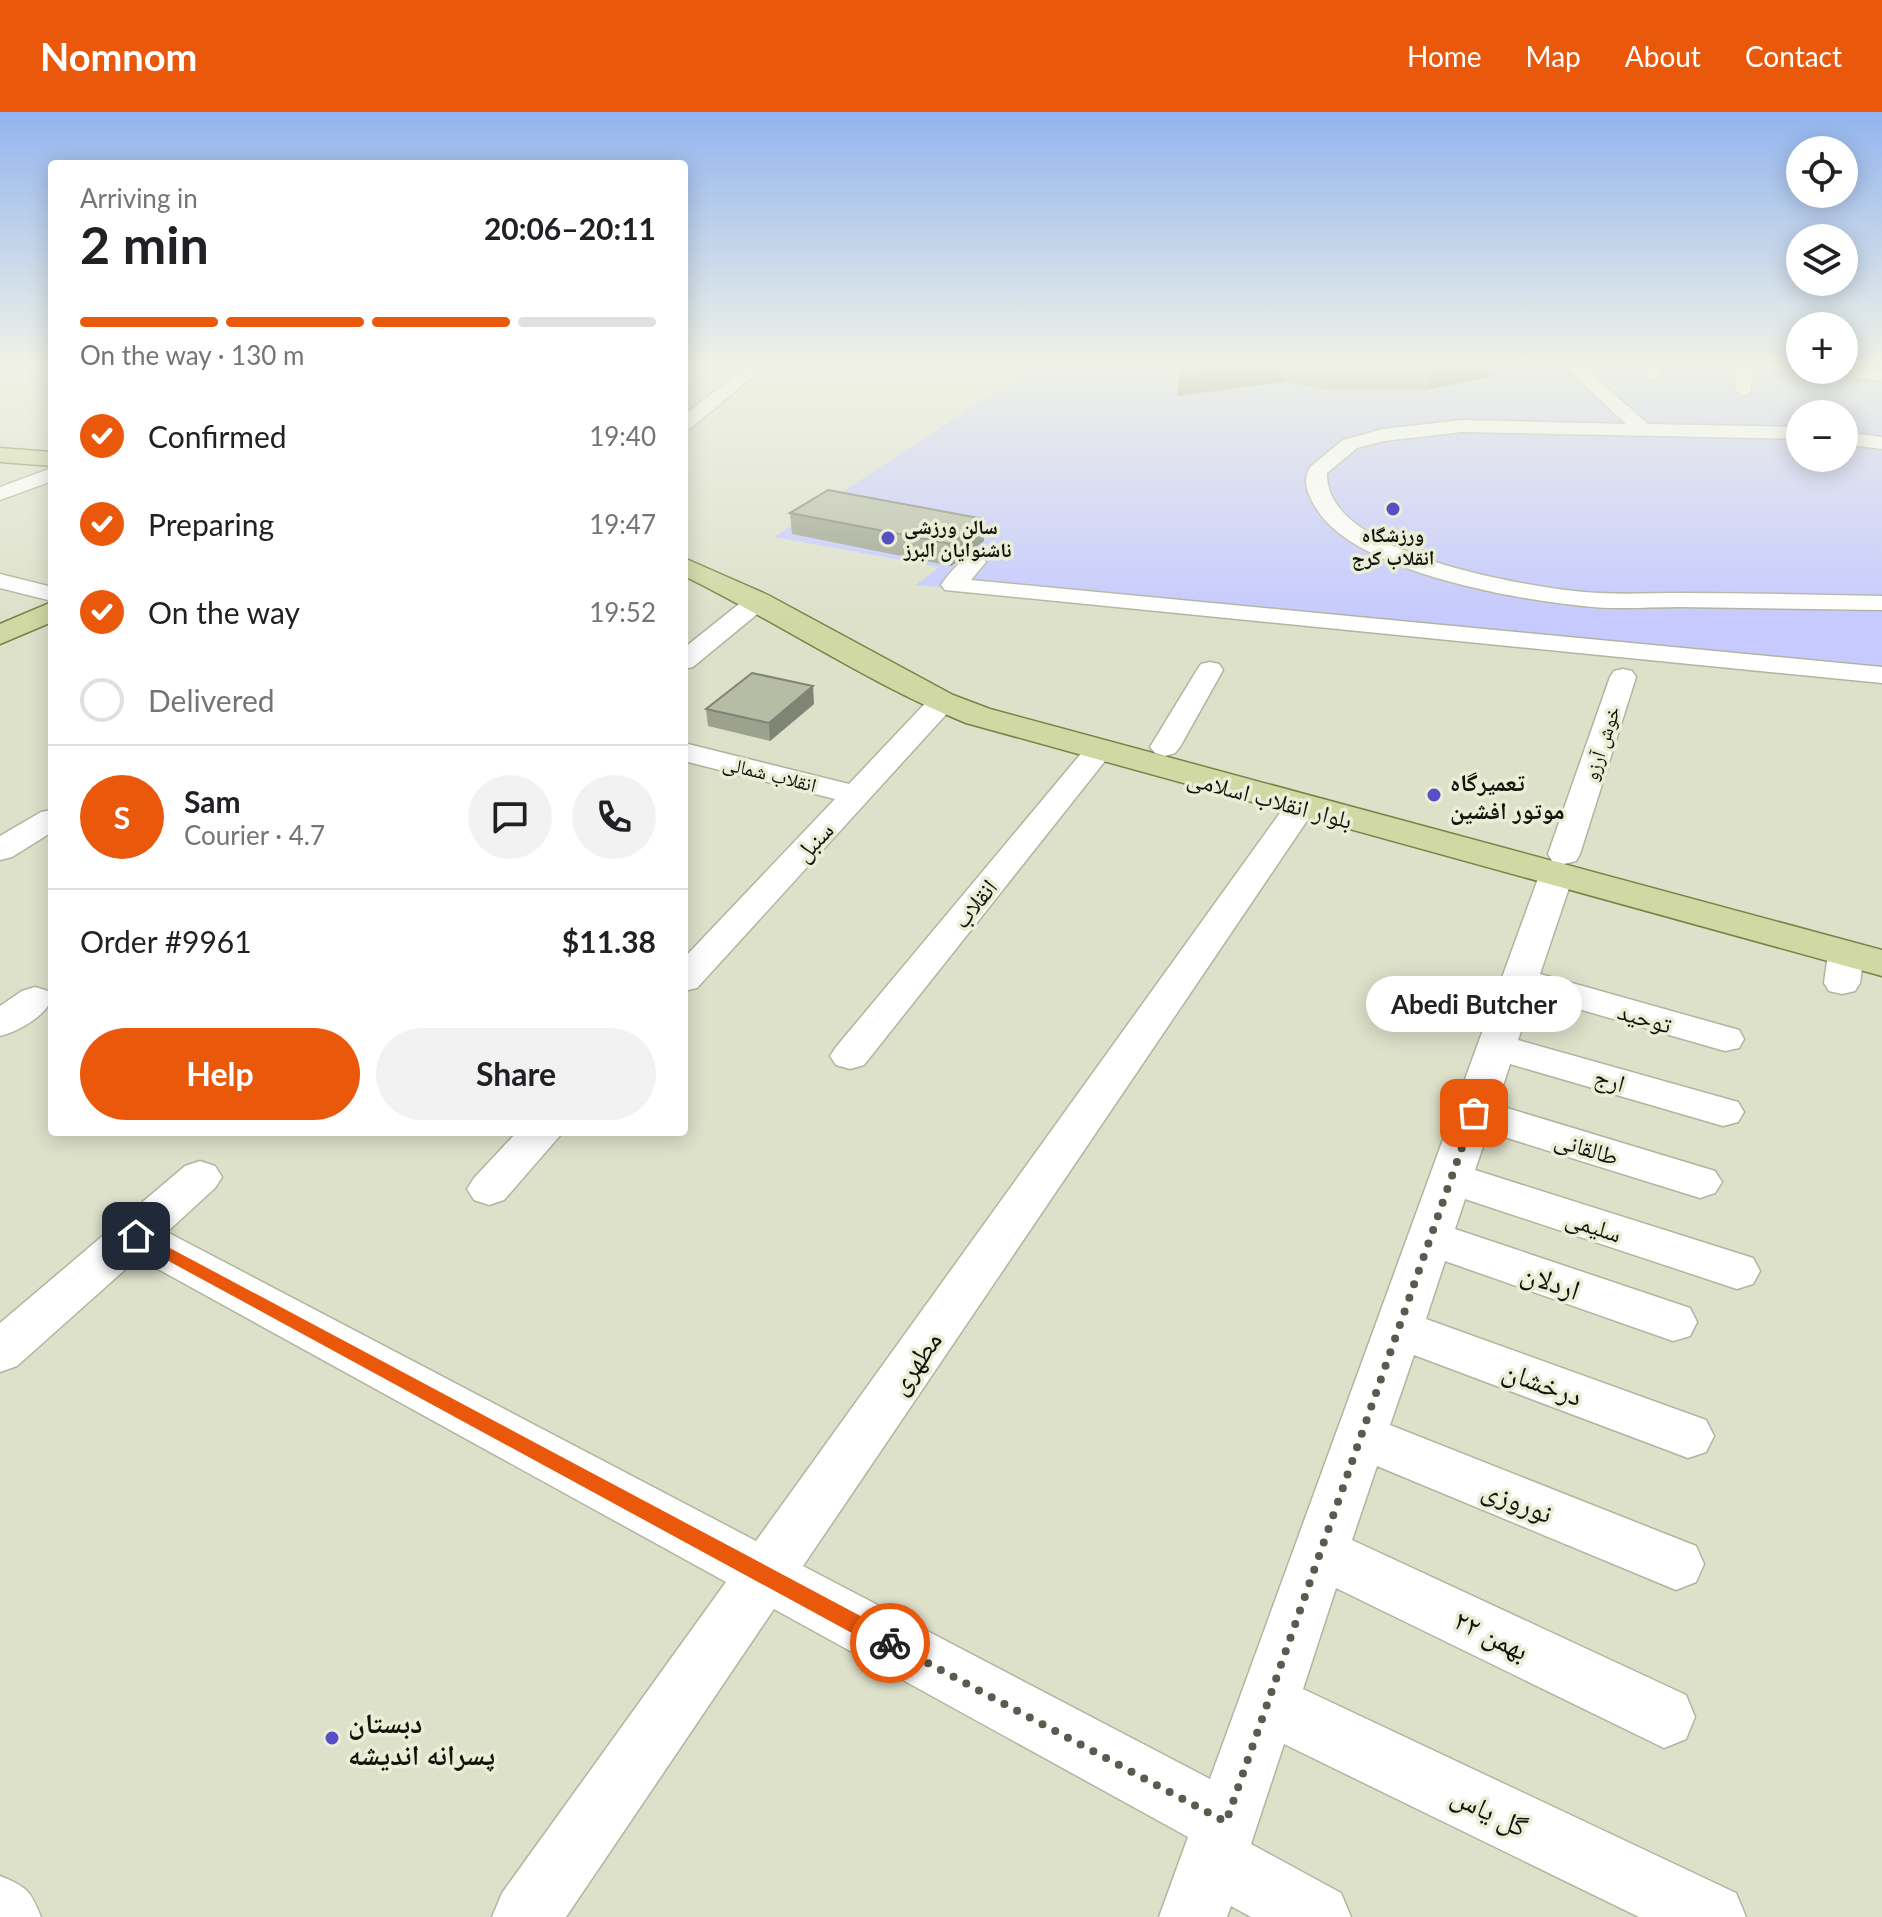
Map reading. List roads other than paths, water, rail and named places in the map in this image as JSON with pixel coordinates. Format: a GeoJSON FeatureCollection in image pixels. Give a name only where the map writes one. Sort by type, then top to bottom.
{"type":"FeatureCollection","features":[{"type":"Feature","properties":{"kind":"main road"},"geometry":{"type":"LineString","coordinates":[[0,455],[48,459]]}},
{"type":"Feature","properties":{"kind":"main road","name":"بلوار انقلاب اسلامی"},"geometry":{"type":"LineString","coordinates":[[688,548],[779,588],[955,685],[1001,703],[1165,747],[1560,865],[1844,968],[1882,963]]}},
{"type":"Feature","properties":{"kind":"main road","name":"بلوار انقلاب اسلامی"},"geometry":{"type":"LineString","coordinates":[[688,568],[758,601],[942,702],[978,716],[1301,806],[1882,936]]}},
{"type":"Feature","properties":{"kind":"main road"},"geometry":{"type":"LineString","coordinates":[[0,635],[48,613]]}},
{"type":"Feature","properties":{"kind":"street"},"geometry":{"type":"LineString","coordinates":[[1346,447],[1317,471],[1317,494],[1330,514],[1355,535],[1397,556],[1447,573],[1518,590],[1584,599],[1882,603]]}},
{"type":"Feature","properties":{"kind":"street"},"geometry":{"type":"LineString","coordinates":[[0,494],[48,476]]}},
{"type":"Feature","properties":{"kind":"street"},"geometry":{"type":"LineString","coordinates":[[974,562],[953,585],[1882,675]]}},
{"type":"Feature","properties":{"kind":"street"},"geometry":{"type":"LineString","coordinates":[[0,581],[48,593]]}},
{"type":"Feature","properties":{"kind":"street"},"geometry":{"type":"LineString","coordinates":[[688,658],[758,601]]}},
{"type":"Feature","properties":{"kind":"street"},"geometry":{"type":"LineString","coordinates":[[1165,747],[1210,670]]}},
{"type":"Feature","properties":{"kind":"street","name":"خوش آرزو"},"geometry":{"type":"LineString","coordinates":[[1210,1866],[1623,677]]}},
{"type":"Feature","properties":{"kind":"street","name":"سنبل"},"geometry":{"type":"LineString","coordinates":[[688,976],[942,702]]}},
{"type":"Feature","properties":{"kind":"street","name":"انقلاب"},"geometry":{"type":"LineString","coordinates":[[850,1056],[1099,750]]}},
{"type":"Feature","properties":{"kind":"street","name":"انقلاب شمالی"},"geometry":{"type":"LineString","coordinates":[[688,753],[856,795]]}},
{"type":"Feature","properties":{"kind":"street","name":"مطهری"},"geometry":{"type":"LineString","coordinates":[[526,1917],[1301,806]]}},
{"type":"Feature","properties":{"kind":"street"},"geometry":{"type":"LineString","coordinates":[[0,850],[48,821]]}},
{"type":"Feature","properties":{"kind":"street","name":"توحید"},"geometry":{"type":"LineString","coordinates":[[1520,980],[1725,1039]]}},
{"type":"Feature","properties":{"kind":"street"},"geometry":{"type":"LineString","coordinates":[[0,1024],[35,999]]}},
{"type":"Feature","properties":{"kind":"street","name":"ارج"},"geometry":{"type":"LineString","coordinates":[[1496,1047],[1723,1112]]}},
{"type":"Feature","properties":{"kind":"street","name":"طالقانی"},"geometry":{"type":"LineString","coordinates":[[1474,1113],[1700,1182]]}},
{"type":"Feature","properties":{"kind":"street"},"geometry":{"type":"LineString","coordinates":[[489,1189],[538,1136]]}},
{"type":"Feature","properties":{"kind":"street"},"geometry":{"type":"LineString","coordinates":[[0,1352],[200,1177]]}},
{"type":"Feature","properties":{"kind":"street","name":"سلیمی"},"geometry":{"type":"LineString","coordinates":[[1450,1178],[1737,1271]]}},
{"type":"Feature","properties":{"kind":"street"},"geometry":{"type":"LineString","coordinates":[[136,1236],[764,1575],[1210,1866],[1317,1917]]}},
{"type":"Feature","properties":{"kind":"street","name":"اردلان"},"geometry":{"type":"LineString","coordinates":[[1430,1238],[1673,1322]]}},
{"type":"Feature","properties":{"kind":"street","name":"درخشان"},"geometry":{"type":"LineString","coordinates":[[1398,1329],[1688,1436]]}},
{"type":"Feature","properties":{"kind":"street","name":"نوروزی"},"geometry":{"type":"LineString","coordinates":[[1360,1436],[1676,1564]]}},
{"type":"Feature","properties":{"kind":"street","name":"۲۲ بهمن"},"geometry":{"type":"LineString","coordinates":[[1320,1552],[1664,1717]]}},
{"type":"Feature","properties":{"kind":"street","name":"گل یاس"},"geometry":{"type":"LineString","coordinates":[[1267,1704],[1712,1917]]}},
{"type":"Feature","properties":{"kind":"street"},"geometry":{"type":"LineString","coordinates":[[0,1910],[7,1917]]}},
{"type":"Feature","properties":{"kind":"place","name":"ورزشگاه انقلاب کرج"},"geometry":{"type":"Point","coordinates":[1393,509]}},
{"type":"Feature","properties":{"kind":"place","name":"سالن ورزشی ناشنوایان البرز"},"geometry":{"type":"Point","coordinates":[888,538]}},
{"type":"Feature","properties":{"kind":"place","name":"تعمیرگاه موتور افشین"},"geometry":{"type":"Point","coordinates":[1434,795]}},
{"type":"Feature","properties":{"kind":"place","name":"Abedi Butcher"},"geometry":{"type":"Point","coordinates":[1474,1113]}},
{"type":"Feature","properties":{"kind":"place","name":"دبستان پسرانه اندیشه"},"geometry":{"type":"Point","coordinates":[332,1738]}}]}
